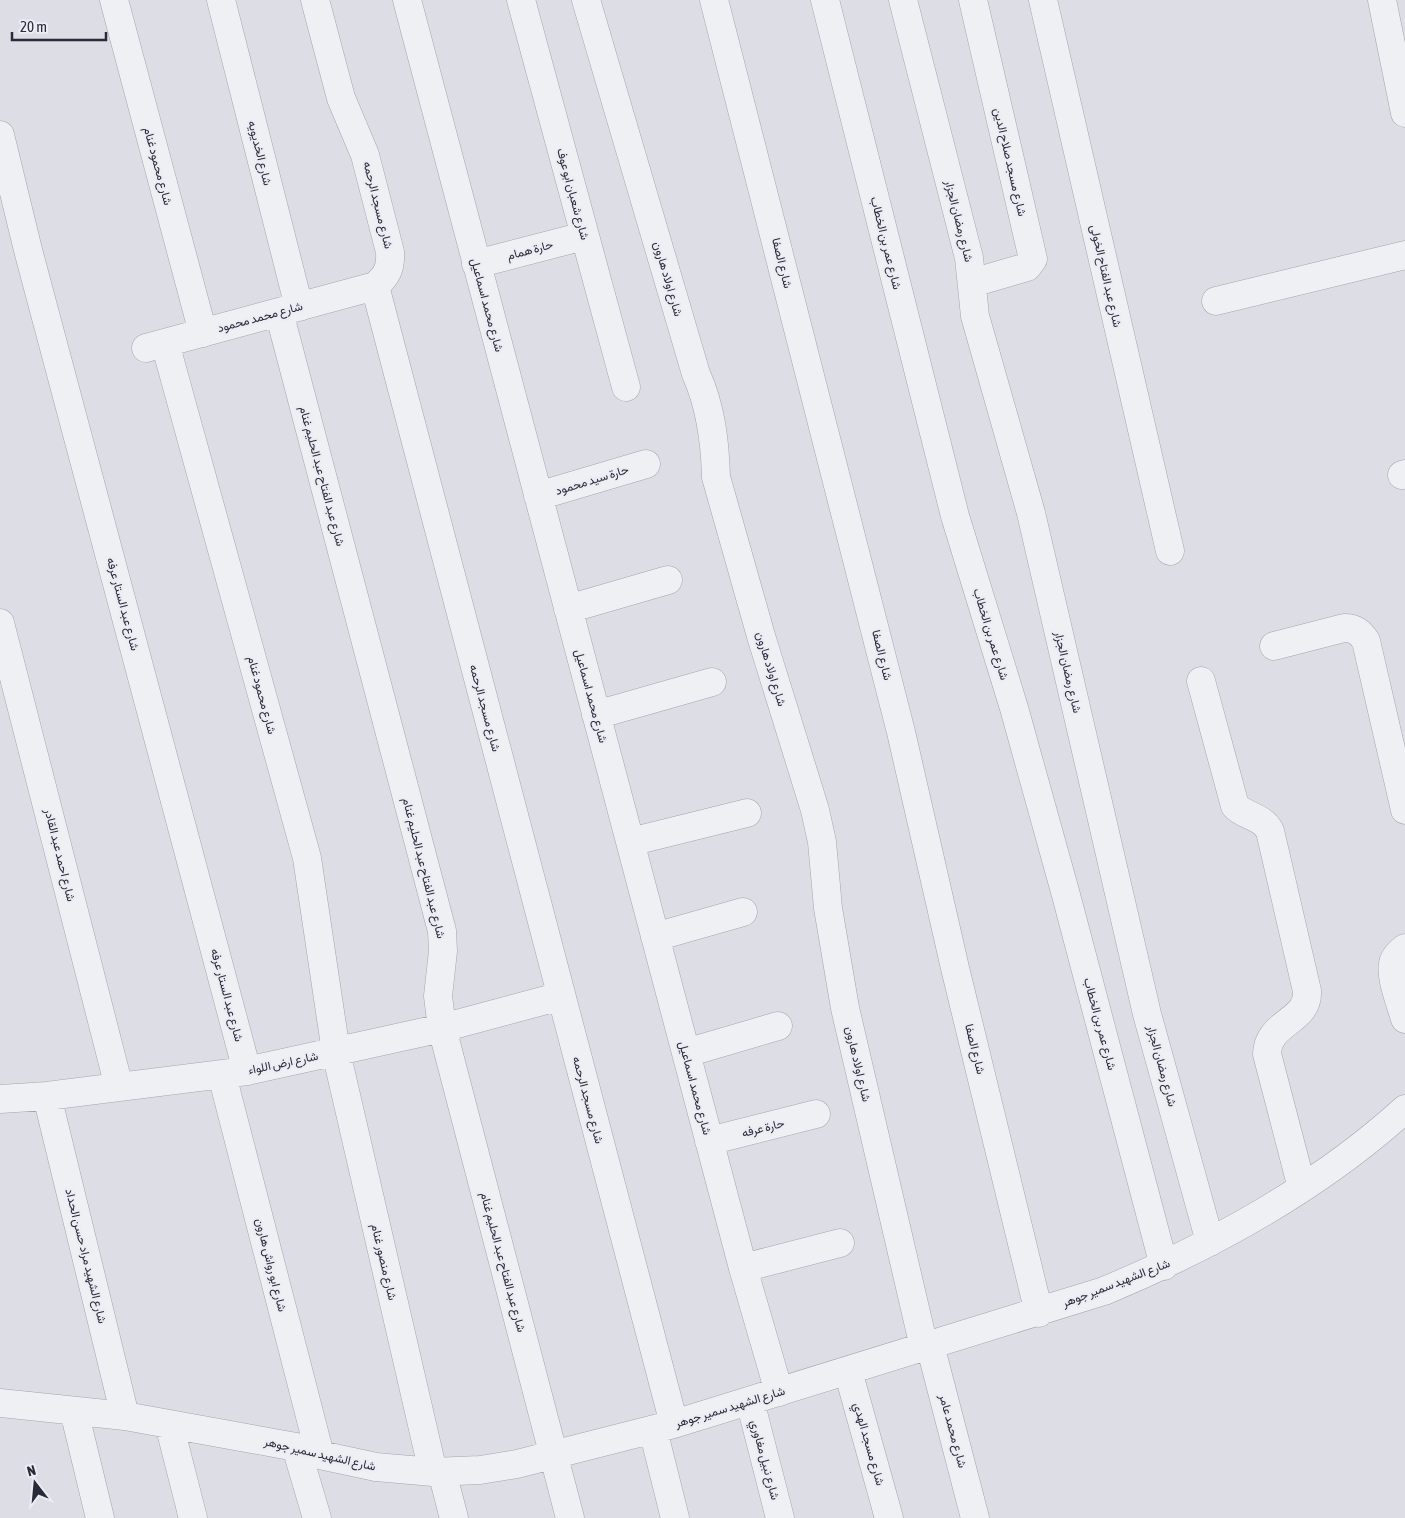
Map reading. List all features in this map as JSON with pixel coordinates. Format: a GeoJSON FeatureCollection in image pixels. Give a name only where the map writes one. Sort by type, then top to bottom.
{"type":"FeatureCollection","features":[{"type":"Feature","properties":{"kind":"street","name":"شارع محمود غنام"},"geometry":{"type":"LineString","coordinates":[[114,0],[202,332]]}},
{"type":"Feature","properties":{"kind":"street","name":"شارع الخديويه"},"geometry":{"type":"LineString","coordinates":[[220,0],[289,309]]}},
{"type":"Feature","properties":{"kind":"street","name":"شارع مسجد الرحمه"},"geometry":{"type":"LineString","coordinates":[[315,0],[341,98],[365,155],[390,252],[391,265],[385,278],[375,286],[561,996],[663,1427],[675,1518]]}},
{"type":"Feature","properties":{"kind":"street","name":"شارع محمد اسماعيل"},"geometry":{"type":"LineString","coordinates":[[407,0],[709,1141],[779,1392]]}},
{"type":"Feature","properties":{"kind":"street","name":"شارع شعبان ابو عوف"},"geometry":{"type":"LineString","coordinates":[[521,0],[626,387]]}},
{"type":"Feature","properties":{"kind":"street","name":"شارع اولاد هارون"},"geometry":{"type":"LineString","coordinates":[[586,0],[696,374],[704,393],[717,456],[716,477],[761,636],[815,810],[822,842],[828,908],[845,1008],[927,1346]]}},
{"type":"Feature","properties":{"kind":"street","name":"شارع الصفا"},"geometry":{"type":"LineString","coordinates":[[714,0],[901,732],[955,968],[1039,1313]]}},
{"type":"Feature","properties":{"kind":"street","name":"شارع عمر بن الخطاب"},"geometry":{"type":"LineString","coordinates":[[826,0],[955,516],[1014,708],[1066,894],[1164,1266]]}},
{"type":"Feature","properties":{"kind":"street","name":"شارع رمضان الجزار"},"geometry":{"type":"LineString","coordinates":[[903,0],[969,258],[975,316],[1031,513],[1147,1014],[1210,1242]]}},
{"type":"Feature","properties":{"kind":"street","name":"شارع مسجد صلاح الدين"},"geometry":{"type":"LineString","coordinates":[[972,0],[1033,259],[1027,266],[972,283]]}},
{"type":"Feature","properties":{"kind":"street","name":"شارع عبد الفتاح الخولى"},"geometry":{"type":"LineString","coordinates":[[1043,0],[1170,551]]}},
{"type":"Feature","properties":{"kind":"street"},"geometry":{"type":"LineString","coordinates":[[1382,0],[1405,114]]}},
{"type":"Feature","properties":{"kind":"street","name":"شارع عبد الستار عرفه"},"geometry":{"type":"LineString","coordinates":[[0,136],[235,1073]]}},
{"type":"Feature","properties":{"kind":"street","name":"حارة همام"},"geometry":{"type":"LineString","coordinates":[[476,264],[584,236]]}},
{"type":"Feature","properties":{"kind":"street"},"geometry":{"type":"LineString","coordinates":[[1216,301],[1405,255]]}},
{"type":"Feature","properties":{"kind":"street","name":"شارع محمد محمود"},"geometry":{"type":"LineString","coordinates":[[156,345],[375,286]]}},
{"type":"Feature","properties":{"kind":"street","name":"شارع عبد الفتاح عبد الحليم غنام"},"geometry":{"type":"LineString","coordinates":[[289,309],[442,931],[443,951],[438,996],[442,1028],[570,1518]]}},
{"type":"Feature","properties":{"kind":"street","name":"شارع محمود غنام"},"geometry":{"type":"LineString","coordinates":[[156,345],[308,858],[336,1052]]}},
{"type":"Feature","properties":{"kind":"street","name":"حارة سيد محمود"},"geometry":{"type":"LineString","coordinates":[[538,496],[646,464]]}},
{"type":"Feature","properties":{"kind":"street"},"geometry":{"type":"LineString","coordinates":[[568,609],[668,580]]}},
{"type":"Feature","properties":{"kind":"street","name":"شارع احمد عبد القادر"},"geometry":{"type":"LineString","coordinates":[[0,624],[119,1087]]}},
{"type":"Feature","properties":{"kind":"street"},"geometry":{"type":"LineString","coordinates":[[1274,646],[1344,628],[1351,628],[1362,635],[1366,641],[1405,810]]}},
{"type":"Feature","properties":{"kind":"street"},"geometry":{"type":"LineString","coordinates":[[1200,681],[1235,806],[1240,812],[1262,820],[1270,831],[1307,991],[1304,1007],[1272,1035],[1268,1044],[1267,1054],[1302,1188]]}},
{"type":"Feature","properties":{"kind":"street"},"geometry":{"type":"LineString","coordinates":[[596,715],[712,682]]}},
{"type":"Feature","properties":{"kind":"street"},"geometry":{"type":"LineString","coordinates":[[630,842],[747,813]]}},
{"type":"Feature","properties":{"kind":"street"},"geometry":{"type":"LineString","coordinates":[[655,938],[743,912]]}},
{"type":"Feature","properties":{"kind":"street"},"geometry":{"type":"LineString","coordinates":[[1405,948],[1397,955],[1393,963],[1393,973],[1405,1019]]}},
{"type":"Feature","properties":{"kind":"street","name":"شارع ارض اللواء"},"geometry":{"type":"LineString","coordinates":[[0,1099],[47,1096],[235,1073],[442,1028],[561,996]]}},
{"type":"Feature","properties":{"kind":"street"},"geometry":{"type":"LineString","coordinates":[[686,1053],[778,1026]]}},
{"type":"Feature","properties":{"kind":"street","name":"شارع منصور غنام"},"geometry":{"type":"LineString","coordinates":[[336,1052],[438,1472],[454,1518]]}},
{"type":"Feature","properties":{"kind":"street","name":"شارع ابو رواش هارون"},"geometry":{"type":"LineString","coordinates":[[235,1073],[308,1451],[317,1518]]}},
{"type":"Feature","properties":{"kind":"street","name":"شارع الشهيد مراد حسن الحداد"},"geometry":{"type":"LineString","coordinates":[[47,1096],[125,1416]]}},
{"type":"Feature","properties":{"kind":"street","name":"شارع الشهيد سمير جوهر"},"geometry":{"type":"LineString","coordinates":[[0,1403],[125,1416],[308,1451],[376,1468],[438,1472],[517,1464],[663,1427],[1039,1313],[1104,1291],[1164,1266],[1210,1242],[1302,1188],[1385,1127],[1405,1109]]}},
{"type":"Feature","properties":{"kind":"street","name":"حارة عرفه"},"geometry":{"type":"LineString","coordinates":[[709,1141],[816,1114]]}},
{"type":"Feature","properties":{"kind":"street"},"geometry":{"type":"LineString","coordinates":[[743,1268],[840,1243]]}},
{"type":"Feature","properties":{"kind":"street","name":"شارع محمد عامر"},"geometry":{"type":"LineString","coordinates":[[927,1346],[975,1518]]}},
{"type":"Feature","properties":{"kind":"street","name":"شارع مسجد الهدي"},"geometry":{"type":"LineString","coordinates":[[848,1370],[889,1518]]}},
{"type":"Feature","properties":{"kind":"street","name":"شارع نبيل مغاوري"},"geometry":{"type":"LineString","coordinates":[[750,1401],[780,1518]]}},
{"type":"Feature","properties":{"kind":"street"},"geometry":{"type":"LineString","coordinates":[[74,1411],[100,1518]]}},
{"type":"Feature","properties":{"kind":"street"},"geometry":{"type":"LineString","coordinates":[[169,1424],[193,1518]]}}]}
